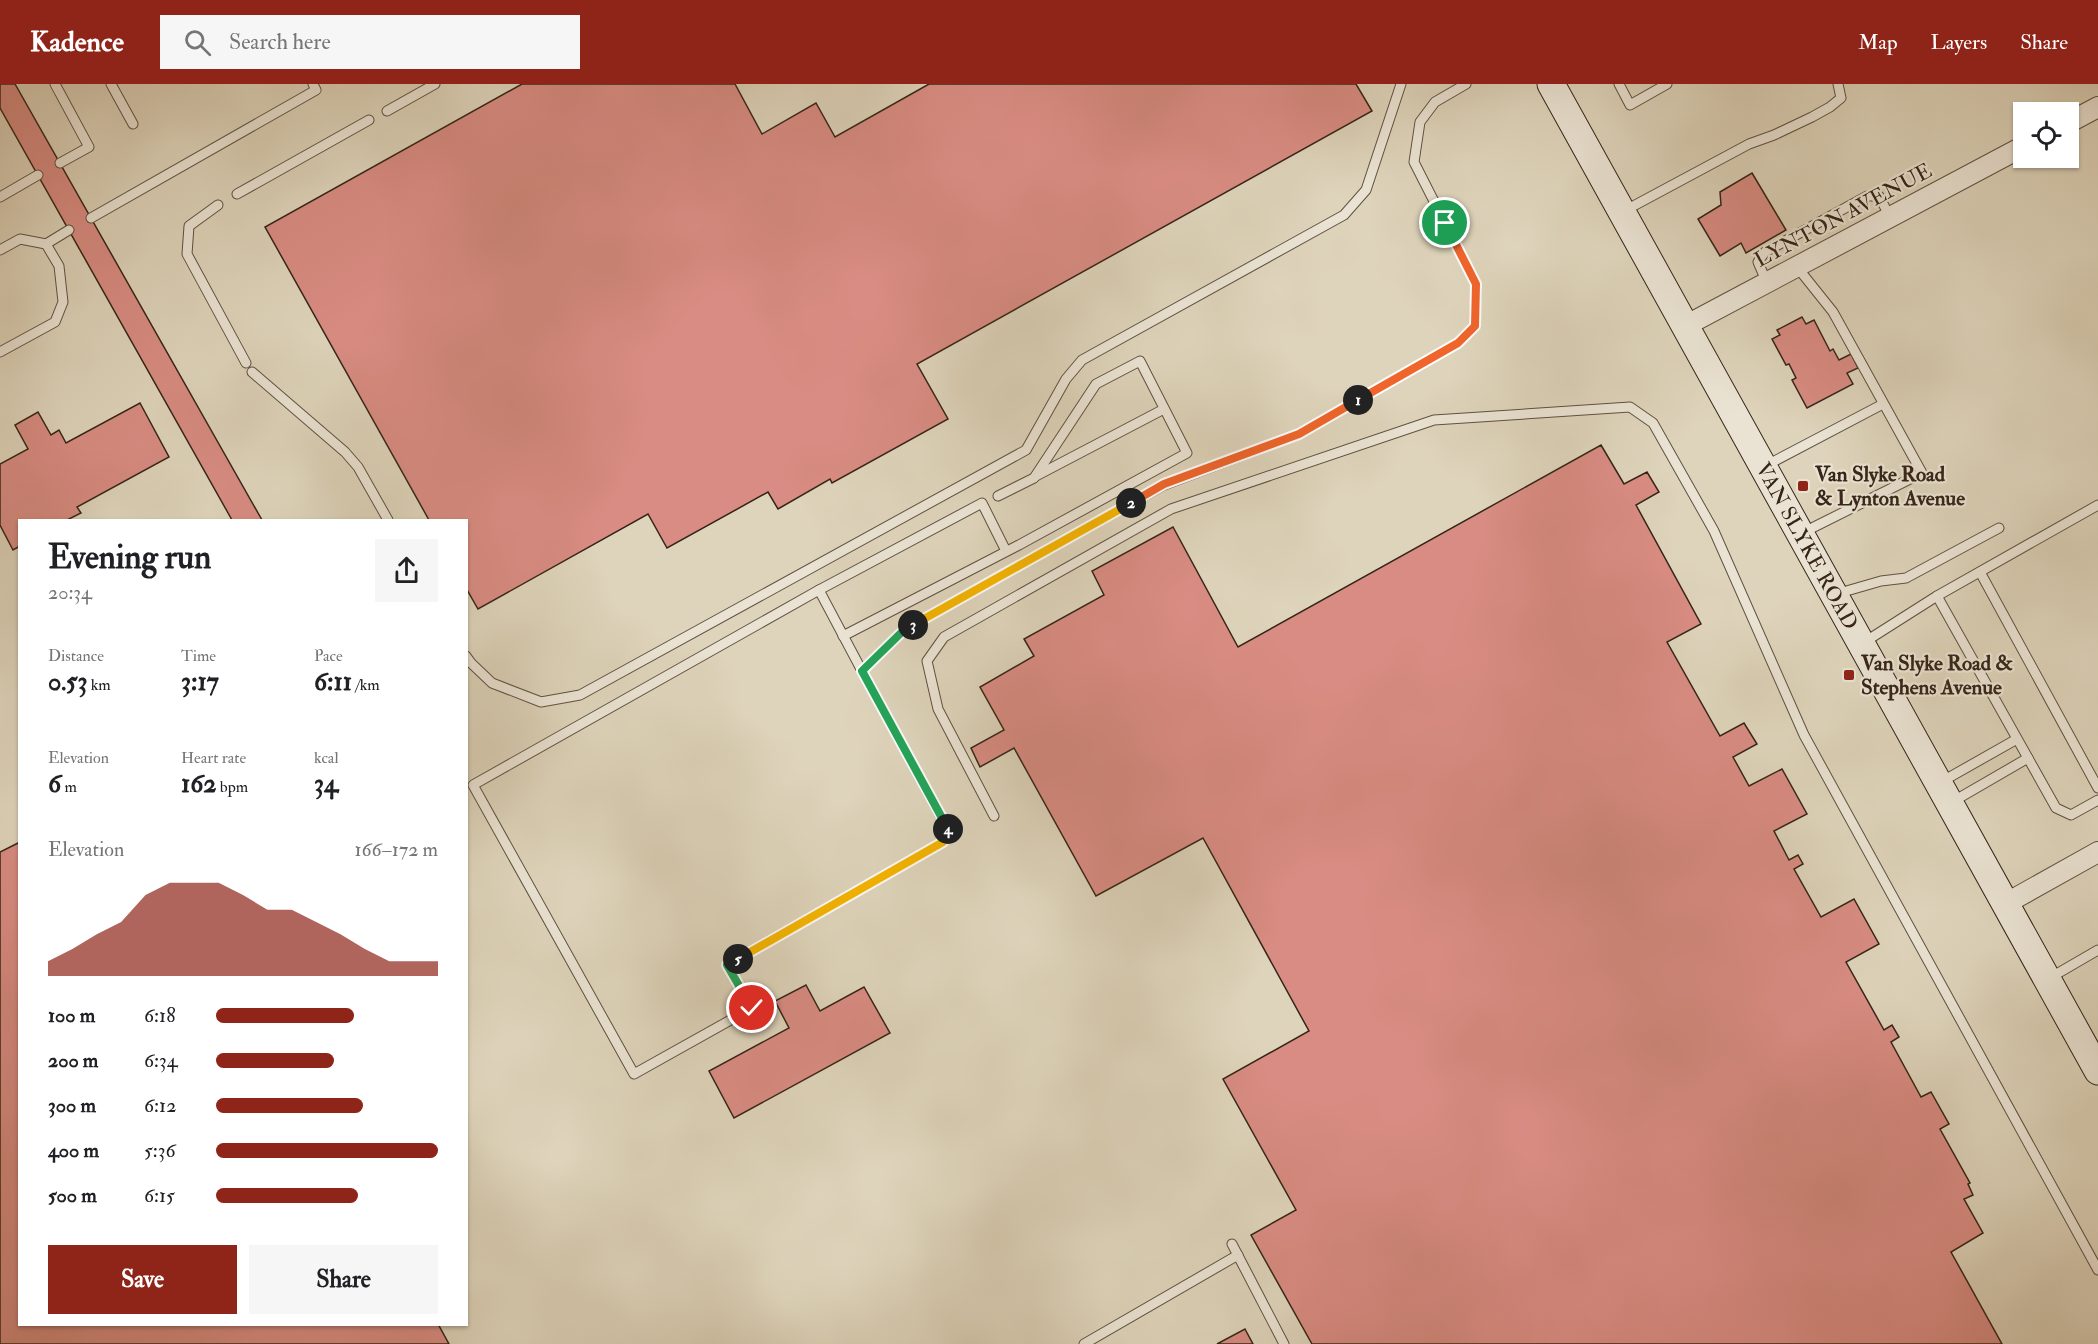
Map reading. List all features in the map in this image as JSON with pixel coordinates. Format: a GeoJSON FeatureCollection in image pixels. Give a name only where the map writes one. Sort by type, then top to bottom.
{"type":"FeatureCollection","features":[{"type":"Feature","properties":{"kind":"street","name":"VAN SLYKE ROAD"},"geometry":{"type":"LineString","coordinates":[[1551,84],[2098,1071]]}},
{"type":"Feature","properties":{"kind":"street"},"geometry":{"type":"LineString","coordinates":[[2079,117],[2098,107]]}},
{"type":"Feature","properties":{"kind":"street","name":"LYNTON AVENUE"},"geometry":{"type":"LineString","coordinates":[[1685,326],[2013,152]]}},
{"type":"Feature","properties":{"kind":"street"},"geometry":{"type":"LineString","coordinates":[[2005,904],[2098,852]]}},
{"type":"Feature","properties":{"kind":"lane"},"geometry":{"type":"LineString","coordinates":[[55,84],[89,147],[60,163]]}},
{"type":"Feature","properties":{"kind":"lane"},"geometry":{"type":"LineString","coordinates":[[111,84],[133,124]]}},
{"type":"Feature","properties":{"kind":"lane"},"geometry":{"type":"LineString","coordinates":[[91,218],[316,90],[313,84]]}},
{"type":"Feature","properties":{"kind":"lane"},"geometry":{"type":"LineString","coordinates":[[387,111],[435,84]]}},
{"type":"Feature","properties":{"kind":"lane"},"geometry":{"type":"LineString","coordinates":[[468,659],[492,683],[541,702],[580,694],[1026,450],[1066,379],[1082,360],[1344,215],[1366,190],[1401,84]]}},
{"type":"Feature","properties":{"kind":"lane"},"geometry":{"type":"LineString","coordinates":[[862,671],[905,629],[1164,484],[1299,434],[1458,343],[1475,326],[1476,284],[1413,162],[1420,122],[1435,102],[1466,84]]}},
{"type":"Feature","properties":{"kind":"lane"},"geometry":{"type":"LineString","coordinates":[[1619,84],[1630,105],[1667,84]]}},
{"type":"Feature","properties":{"kind":"lane"},"geometry":{"type":"LineString","coordinates":[[1622,212],[1749,144],[1774,135],[1830,107],[1841,98],[1838,84]]}},
{"type":"Feature","properties":{"kind":"lane"},"geometry":{"type":"LineString","coordinates":[[237,195],[369,120]]}},
{"type":"Feature","properties":{"kind":"lane"},"geometry":{"type":"LineString","coordinates":[[0,197],[38,175]]}},
{"type":"Feature","properties":{"kind":"lane"},"geometry":{"type":"LineString","coordinates":[[1767,283],[1758,262],[1765,252],[1867,196],[1879,196],[1890,217]]}},
{"type":"Feature","properties":{"kind":"lane"},"geometry":{"type":"LineString","coordinates":[[218,205],[189,226],[187,254],[246,363]]}},
{"type":"Feature","properties":{"kind":"lane"},"geometry":{"type":"LineString","coordinates":[[0,250],[20,239],[46,244],[69,230]]}},
{"type":"Feature","properties":{"kind":"lane"},"geometry":{"type":"LineString","coordinates":[[0,352],[55,322],[63,302],[59,266],[46,244]]}},
{"type":"Feature","properties":{"kind":"lane"},"geometry":{"type":"LineString","coordinates":[[1797,267],[1833,312],[1922,473],[1800,534]]}},
{"type":"Feature","properties":{"kind":"lane"},"geometry":{"type":"LineString","coordinates":[[843,636],[1187,453],[1140,361],[1096,384],[1034,478]]}},
{"type":"Feature","properties":{"kind":"lane"},"geometry":{"type":"LineString","coordinates":[[252,372],[345,452],[358,467],[387,519]]}},
{"type":"Feature","properties":{"kind":"lane"},"geometry":{"type":"LineString","coordinates":[[1763,467],[1883,404]]}},
{"type":"Feature","properties":{"kind":"lane"},"geometry":{"type":"LineString","coordinates":[[994,816],[938,709],[927,661],[944,637],[1171,509],[1434,420],[1630,407],[1653,423],[1714,531],[1804,735],[2098,1270]]}},
{"type":"Feature","properties":{"kind":"lane"},"geometry":{"type":"LineString","coordinates":[[998,496],[1164,409]]}},
{"type":"Feature","properties":{"kind":"lane"},"geometry":{"type":"LineString","coordinates":[[819,590],[948,830],[943,842],[727,965],[752,1008],[634,1074],[473,786],[819,590],[982,503],[1006,551]]}},
{"type":"Feature","properties":{"kind":"lane"},"geometry":{"type":"LineString","coordinates":[[1861,644],[1938,596],[2098,505]]}},
{"type":"Feature","properties":{"kind":"lane"},"geometry":{"type":"LineString","coordinates":[[1833,595],[1881,581],[1906,578],[1999,528]]}},
{"type":"Feature","properties":{"kind":"lane"},"geometry":{"type":"LineString","coordinates":[[1980,572],[2098,788]]}},
{"type":"Feature","properties":{"kind":"lane"},"geometry":{"type":"LineString","coordinates":[[1938,596],[2056,808],[2071,814],[2098,800]]}},
{"type":"Feature","properties":{"kind":"lane"},"geometry":{"type":"LineString","coordinates":[[1944,793],[2017,739]]}},
{"type":"Feature","properties":{"kind":"lane"},"geometry":{"type":"LineString","coordinates":[[1944,793],[2028,758]]}},
{"type":"Feature","properties":{"kind":"lane"},"geometry":{"type":"LineString","coordinates":[[2047,980],[2098,950]]}},
{"type":"Feature","properties":{"kind":"lane"},"geometry":{"type":"LineString","coordinates":[[1232,1245],[1284,1344]]}},
{"type":"Feature","properties":{"kind":"lane"},"geometry":{"type":"LineString","coordinates":[[1084,1344],[1238,1255]]}},
{"type":"Feature","properties":{"kind":"building"},"geometry":{"type":"Polygon","coordinates":[[[0,84],[15,84],[261,519],[231,519],[0,108],[0,84]]]}},
{"type":"Feature","properties":{"kind":"building"},"geometry":{"type":"Polygon","coordinates":[[[522,84],[735,84],[762,134],[816,103],[835,137],[929,84],[1356,84],[1372,111],[917,364],[948,419],[832,483],[830,479],[778,509],[768,492],[667,548],[648,514],[478,609],[468,592],[468,519],[428,519],[265,227],[522,84]]]}},
{"type":"Feature","properties":{"kind":"building"},"geometry":{"type":"Polygon","coordinates":[[[1752,173],[1786,230],[1746,253],[1741,243],[1720,256],[1698,219],[1721,205],[1720,192],[1752,173]]]}},
{"type":"Feature","properties":{"kind":"building"},"geometry":{"type":"Polygon","coordinates":[[[1802,317],[1806,324],[1814,320],[1830,351],[1833,349],[1839,360],[1851,354],[1858,368],[1847,373],[1853,384],[1807,408],[1792,380],[1796,378],[1789,364],[1786,365],[1772,339],[1780,335],[1777,330],[1802,317]]]}},
{"type":"Feature","properties":{"kind":"building"},"geometry":{"type":"Polygon","coordinates":[[[140,403],[169,457],[77,507],[81,513],[69,519],[18,519],[18,547],[13,550],[0,525],[0,464],[28,449],[15,425],[38,412],[51,435],[59,430],[66,443],[140,403]]]}},
{"type":"Feature","properties":{"kind":"building"},"geometry":{"type":"Polygon","coordinates":[[[1601,445],[1624,484],[1647,472],[1659,492],[1636,505],[1701,624],[1667,642],[1720,736],[1744,723],[1757,744],[1733,757],[1749,786],[1782,769],[1807,814],[1774,831],[1789,860],[1798,855],[1803,864],[1794,869],[1821,917],[1854,899],[1879,944],[1846,962],[1884,1030],[1892,1025],[1899,1037],[1891,1042],[1921,1097],[1931,1092],[1949,1124],[1940,1129],[1970,1183],[1968,1184],[1973,1195],[1964,1199],[1983,1233],[1951,1252],[2002,1344],[1312,1344],[1251,1235],[1296,1210],[1223,1079],[1309,1031],[1203,838],[1096,896],[1014,748],[980,767],[971,748],[1004,730],[980,687],[1034,656],[1024,639],[1104,595],[1092,571],[1173,527],[1238,647],[1601,445]]]}},
{"type":"Feature","properties":{"kind":"building"},"geometry":{"type":"Polygon","coordinates":[[[18,843],[18,1326],[439,1326],[449,1344],[0,1344],[0,852],[18,843]]]}},
{"type":"Feature","properties":{"kind":"building"},"geometry":{"type":"Polygon","coordinates":[[[806,985],[820,1011],[864,987],[890,1033],[734,1118],[709,1071],[789,1028],[775,1001],[806,985]]]}},
{"type":"Feature","properties":{"kind":"building"},"geometry":{"type":"Polygon","coordinates":[[[1245,1329],[1253,1344],[1217,1344],[1245,1329]]]}},
{"type":"Feature","properties":{"kind":"place","name":"Van Slyke Road & Lynton Avenue"},"geometry":{"type":"Point","coordinates":[1803,486]}},
{"type":"Feature","properties":{"kind":"place","name":"Van Slyke Road & Stephens Avenue"},"geometry":{"type":"Point","coordinates":[1849,675]}},
{"type":"Feature","properties":{"kind":"route"},"geometry":{"type":"LineString","coordinates":[[752,1008],[727,965],[943,842],[948,830],[862,671],[905,629],[1164,484],[1299,434],[1458,343],[1475,326],[1476,284],[1445,223]]}}]}
